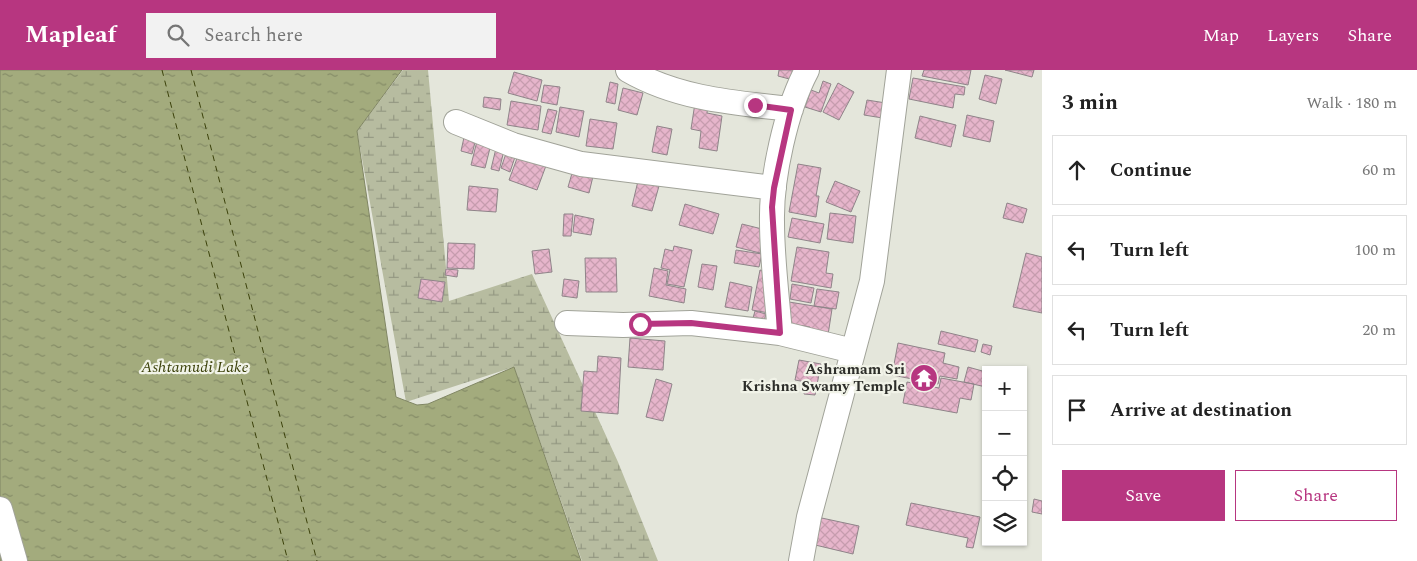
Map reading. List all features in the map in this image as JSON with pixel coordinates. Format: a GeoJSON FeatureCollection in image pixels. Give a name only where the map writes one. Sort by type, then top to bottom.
{"type":"FeatureCollection","features":[{"type":"Feature","properties":{"kind":"street"},"geometry":{"type":"LineString","coordinates":[[628,70],[667,88],[707,99],[791,110]]}},
{"type":"Feature","properties":{"kind":"street"},"geometry":{"type":"LineString","coordinates":[[780,333],[772,223],[774,188],[791,110],[807,70]]}},
{"type":"Feature","properties":{"kind":"street"},"geometry":{"type":"LineString","coordinates":[[802,561],[809,516],[872,280],[899,70]]}},
{"type":"Feature","properties":{"kind":"street"},"geometry":{"type":"LineString","coordinates":[[456,122],[513,144],[582,164],[774,188]]}},
{"type":"Feature","properties":{"kind":"street"},"geometry":{"type":"LineString","coordinates":[[567,323],[623,325],[691,323],[780,333],[853,351]]}},
{"type":"Feature","properties":{"kind":"street"},"geometry":{"type":"LineString","coordinates":[[0,509],[15,561]]}},
{"type":"Feature","properties":{"kind":"green space"},"geometry":{"type":"Polygon","coordinates":[[[403,70],[428,70],[449,301],[532,274],[618,462],[658,561],[582,561],[514,367],[406,402],[357,131],[403,70]]]}},
{"type":"Feature","properties":{"kind":"water","name":"Ashtamudi Lake"},"geometry":{"type":"Polygon","coordinates":[[[0,70],[402,70],[357,131],[396,397],[417,405],[428,404],[514,367],[581,561],[0,561],[0,70]]]}},
{"type":"Feature","properties":{"kind":"building"},"geometry":{"type":"Polygon","coordinates":[[[779,70],[800,70],[797,81],[778,76],[779,70]]]}},
{"type":"Feature","properties":{"kind":"building"},"geometry":{"type":"Polygon","coordinates":[[[924,70],[971,70],[968,85],[922,76],[924,70]]]}},
{"type":"Feature","properties":{"kind":"building"},"geometry":{"type":"Polygon","coordinates":[[[1005,70],[1034,70],[1032,77],[1005,70]]]}},
{"type":"Feature","properties":{"kind":"building"},"geometry":{"type":"Polygon","coordinates":[[[514,72],[542,80],[537,101],[508,93],[514,72]]]}},
{"type":"Feature","properties":{"kind":"building"},"geometry":{"type":"Polygon","coordinates":[[[985,75],[1002,79],[996,104],[979,99],[985,75]]]}},
{"type":"Feature","properties":{"kind":"building"},"geometry":{"type":"Polygon","coordinates":[[[913,78],[965,87],[964,95],[955,94],[953,108],[909,99],[913,78]]]}},
{"type":"Feature","properties":{"kind":"building"},"geometry":{"type":"Polygon","coordinates":[[[823,81],[831,84],[821,112],[805,107],[811,90],[819,93],[823,81]]]}},
{"type":"Feature","properties":{"kind":"building"},"geometry":{"type":"Polygon","coordinates":[[[610,82],[618,84],[615,104],[606,102],[610,82]]]}},
{"type":"Feature","properties":{"kind":"building"},"geometry":{"type":"Polygon","coordinates":[[[838,83],[854,92],[839,120],[823,112],[838,83]]]}},
{"type":"Feature","properties":{"kind":"building"},"geometry":{"type":"Polygon","coordinates":[[[544,85],[560,87],[557,105],[541,102],[544,85]]]}},
{"type":"Feature","properties":{"kind":"building"},"geometry":{"type":"Polygon","coordinates":[[[623,88],[643,93],[637,115],[618,110],[623,88]]]}},
{"type":"Feature","properties":{"kind":"building"},"geometry":{"type":"Polygon","coordinates":[[[484,97],[501,99],[500,110],[483,107],[484,97]]]}},
{"type":"Feature","properties":{"kind":"building"},"geometry":{"type":"Polygon","coordinates":[[[867,100],[892,104],[889,119],[864,115],[867,100]]]}},
{"type":"Feature","properties":{"kind":"building"},"geometry":{"type":"Polygon","coordinates":[[[511,101],[541,106],[538,130],[507,125],[511,101]]]}},
{"type":"Feature","properties":{"kind":"building"},"geometry":{"type":"Polygon","coordinates":[[[695,103],[708,105],[707,113],[722,116],[717,151],[699,148],[701,131],[691,129],[695,103]]]}},
{"type":"Feature","properties":{"kind":"building"},"geometry":{"type":"Polygon","coordinates":[[[560,107],[584,111],[579,137],[556,132],[560,107]]]}},
{"type":"Feature","properties":{"kind":"building"},"geometry":{"type":"Polygon","coordinates":[[[548,109],[557,111],[551,134],[542,132],[548,109]]]}},
{"type":"Feature","properties":{"kind":"building"},"geometry":{"type":"Polygon","coordinates":[[[967,115],[994,121],[990,142],[963,136],[967,115]]]}},
{"type":"Feature","properties":{"kind":"building"},"geometry":{"type":"Polygon","coordinates":[[[920,116],[956,125],[951,147],[915,138],[920,116]]]}},
{"type":"Feature","properties":{"kind":"building"},"geometry":{"type":"Polygon","coordinates":[[[590,119],[617,123],[613,149],[586,146],[590,119]]]}},
{"type":"Feature","properties":{"kind":"building"},"geometry":{"type":"Polygon","coordinates":[[[467,124],[479,127],[472,154],[461,151],[467,124]]]}},
{"type":"Feature","properties":{"kind":"building"},"geometry":{"type":"Polygon","coordinates":[[[657,126],[672,129],[667,155],[652,152],[657,126]]]}},
{"type":"Feature","properties":{"kind":"building"},"geometry":{"type":"Polygon","coordinates":[[[478,137],[492,140],[485,168],[471,165],[478,137]]]}},
{"type":"Feature","properties":{"kind":"building"},"geometry":{"type":"Polygon","coordinates":[[[498,140],[506,142],[499,171],[491,169],[498,140]]]}},
{"type":"Feature","properties":{"kind":"building"},"geometry":{"type":"Polygon","coordinates":[[[510,142],[519,145],[510,172],[501,168],[510,142]]]}},
{"type":"Feature","properties":{"kind":"building"},"geometry":{"type":"Polygon","coordinates":[[[519,153],[547,163],[537,190],[509,180],[519,153]]]}},
{"type":"Feature","properties":{"kind":"building"},"geometry":{"type":"Polygon","coordinates":[[[575,163],[595,168],[589,193],[568,187],[575,163]]]}},
{"type":"Feature","properties":{"kind":"building"},"geometry":{"type":"Polygon","coordinates":[[[798,164],[821,168],[816,196],[819,196],[816,217],[789,212],[798,164]]]}},
{"type":"Feature","properties":{"kind":"building"},"geometry":{"type":"Polygon","coordinates":[[[638,181],[659,186],[652,211],[632,206],[638,181]]]}},
{"type":"Feature","properties":{"kind":"building"},"geometry":{"type":"Polygon","coordinates":[[[835,181],[860,191],[851,212],[826,202],[835,181]]]}},
{"type":"Feature","properties":{"kind":"building"},"geometry":{"type":"Polygon","coordinates":[[[469,186],[498,189],[496,212],[467,210],[469,186]]]}},
{"type":"Feature","properties":{"kind":"building"},"geometry":{"type":"Polygon","coordinates":[[[1007,203],[1027,209],[1023,223],[1003,218],[1007,203]]]}},
{"type":"Feature","properties":{"kind":"building"},"geometry":{"type":"Polygon","coordinates":[[[685,204],[719,214],[713,234],[679,225],[685,204]]]}},
{"type":"Feature","properties":{"kind":"building"},"geometry":{"type":"Polygon","coordinates":[[[830,213],[856,216],[853,243],[827,239],[830,213]]]}},
{"type":"Feature","properties":{"kind":"building"},"geometry":{"type":"Polygon","coordinates":[[[564,214],[573,214],[571,236],[563,236],[564,214]]]}},
{"type":"Feature","properties":{"kind":"building"},"geometry":{"type":"Polygon","coordinates":[[[575,215],[594,219],[591,235],[573,232],[575,215]]]}},
{"type":"Feature","properties":{"kind":"building"},"geometry":{"type":"Polygon","coordinates":[[[792,218],[824,224],[820,243],[788,237],[792,218]]]}},
{"type":"Feature","properties":{"kind":"building"},"geometry":{"type":"Polygon","coordinates":[[[742,224],[766,230],[760,253],[736,247],[742,224]]]}},
{"type":"Feature","properties":{"kind":"building"},"geometry":{"type":"Polygon","coordinates":[[[448,243],[475,244],[474,269],[447,268],[448,243]]]}},
{"type":"Feature","properties":{"kind":"building"},"geometry":{"type":"Polygon","coordinates":[[[674,246],[692,250],[684,287],[667,284],[670,270],[661,268],[665,249],[673,251],[674,246]]]}},
{"type":"Feature","properties":{"kind":"building"},"geometry":{"type":"Polygon","coordinates":[[[797,247],[829,252],[826,273],[833,274],[831,288],[791,281],[797,247]]]}},
{"type":"Feature","properties":{"kind":"building"},"geometry":{"type":"Polygon","coordinates":[[[549,249],[552,272],[535,274],[532,251],[549,249]]]}},
{"type":"Feature","properties":{"kind":"building"},"geometry":{"type":"Polygon","coordinates":[[[736,250],[762,254],[759,267],[734,263],[736,250]]]}},
{"type":"Feature","properties":{"kind":"building"},"geometry":{"type":"Polygon","coordinates":[[[1026,253],[1042,257],[1042,313],[1013,307],[1026,253]]]}},
{"type":"Feature","properties":{"kind":"building"},"geometry":{"type":"Polygon","coordinates":[[[585,258],[616,258],[617,292],[586,292],[585,258]]]}},
{"type":"Feature","properties":{"kind":"building"},"geometry":{"type":"Polygon","coordinates":[[[702,264],[717,266],[713,290],[698,287],[702,264]]]}},
{"type":"Feature","properties":{"kind":"building"},"geometry":{"type":"Polygon","coordinates":[[[654,268],[668,271],[666,285],[686,289],[684,303],[649,296],[654,268]]]}},
{"type":"Feature","properties":{"kind":"building"},"geometry":{"type":"Polygon","coordinates":[[[446,269],[458,270],[457,277],[445,275],[446,269]]]}},
{"type":"Feature","properties":{"kind":"building"},"geometry":{"type":"Polygon","coordinates":[[[760,270],[777,274],[769,313],[752,310],[760,270]]]}},
{"type":"Feature","properties":{"kind":"building"},"geometry":{"type":"Polygon","coordinates":[[[421,279],[445,282],[442,302],[418,298],[421,279]]]}},
{"type":"Feature","properties":{"kind":"building"},"geometry":{"type":"Polygon","coordinates":[[[564,279],[579,281],[577,298],[562,296],[564,279]]]}},
{"type":"Feature","properties":{"kind":"building"},"geometry":{"type":"Polygon","coordinates":[[[730,282],[752,287],[748,311],[725,307],[730,282]]]}},
{"type":"Feature","properties":{"kind":"building"},"geometry":{"type":"Polygon","coordinates":[[[792,284],[814,288],[811,303],[790,299],[792,284]]]}},
{"type":"Feature","properties":{"kind":"building"},"geometry":{"type":"Polygon","coordinates":[[[817,289],[839,292],[836,309],[814,306],[817,289]]]}},
{"type":"Feature","properties":{"kind":"building"},"geometry":{"type":"Polygon","coordinates":[[[789,302],[832,309],[828,335],[809,332],[810,327],[786,323],[789,302]]]}},
{"type":"Feature","properties":{"kind":"building"},"geometry":{"type":"Polygon","coordinates":[[[755,311],[766,314],[764,321],[753,318],[755,311]]]}},
{"type":"Feature","properties":{"kind":"building"},"geometry":{"type":"Polygon","coordinates":[[[941,331],[978,340],[975,352],[938,344],[941,331]]]}},
{"type":"Feature","properties":{"kind":"building"},"geometry":{"type":"Polygon","coordinates":[[[630,338],[665,341],[663,370],[628,367],[630,338]]]}},
{"type":"Feature","properties":{"kind":"building"},"geometry":{"type":"Polygon","coordinates":[[[898,343],[945,353],[943,363],[959,367],[957,379],[940,376],[938,384],[892,375],[898,343]]]}},
{"type":"Feature","properties":{"kind":"building"},"geometry":{"type":"Polygon","coordinates":[[[983,344],[992,346],[990,355],[981,352],[983,344]]]}},
{"type":"Feature","properties":{"kind":"building"},"geometry":{"type":"Polygon","coordinates":[[[598,356],[621,358],[618,414],[581,411],[584,371],[597,372],[598,356]]]}},
{"type":"Feature","properties":{"kind":"building"},"geometry":{"type":"Polygon","coordinates":[[[799,360],[821,364],[815,395],[804,394],[806,382],[795,380],[799,360]]]}},
{"type":"Feature","properties":{"kind":"building"},"geometry":{"type":"Polygon","coordinates":[[[968,367],[982,371],[982,386],[964,382],[968,367]]]}},
{"type":"Feature","properties":{"kind":"building"},"geometry":{"type":"Polygon","coordinates":[[[941,378],[974,384],[971,400],[960,398],[957,413],[903,403],[907,382],[939,388],[941,378]]]}},
{"type":"Feature","properties":{"kind":"building"},"geometry":{"type":"Polygon","coordinates":[[[656,379],[672,384],[663,421],[646,417],[656,379]]]}},
{"type":"Feature","properties":{"kind":"building"},"geometry":{"type":"Polygon","coordinates":[[[1034,499],[1042,501],[1042,514],[1032,512],[1034,499]]]}},
{"type":"Feature","properties":{"kind":"building"},"geometry":{"type":"Polygon","coordinates":[[[911,503],[980,517],[973,548],[966,547],[968,538],[906,525],[911,503]]]}},
{"type":"Feature","properties":{"kind":"building"},"geometry":{"type":"Polygon","coordinates":[[[817,517],[859,526],[853,554],[811,544],[817,517]]]}},
{"type":"Feature","properties":{"kind":"ferry route"},"geometry":{"type":"LineString","coordinates":[[162,70],[288,561]]}},
{"type":"Feature","properties":{"kind":"ferry route"},"geometry":{"type":"LineString","coordinates":[[191,70],[317,561]]}},
{"type":"Feature","properties":{"kind":"place","name":"Ashramam Sri Krishna Swamy Temple"},"geometry":{"type":"Point","coordinates":[924,378]}},
{"type":"Feature","properties":{"kind":"route"},"geometry":{"type":"LineString","coordinates":[[640,324],[691,323],[780,333],[774,264],[772,207],[774,188],[791,110],[755,105]]}}]}
